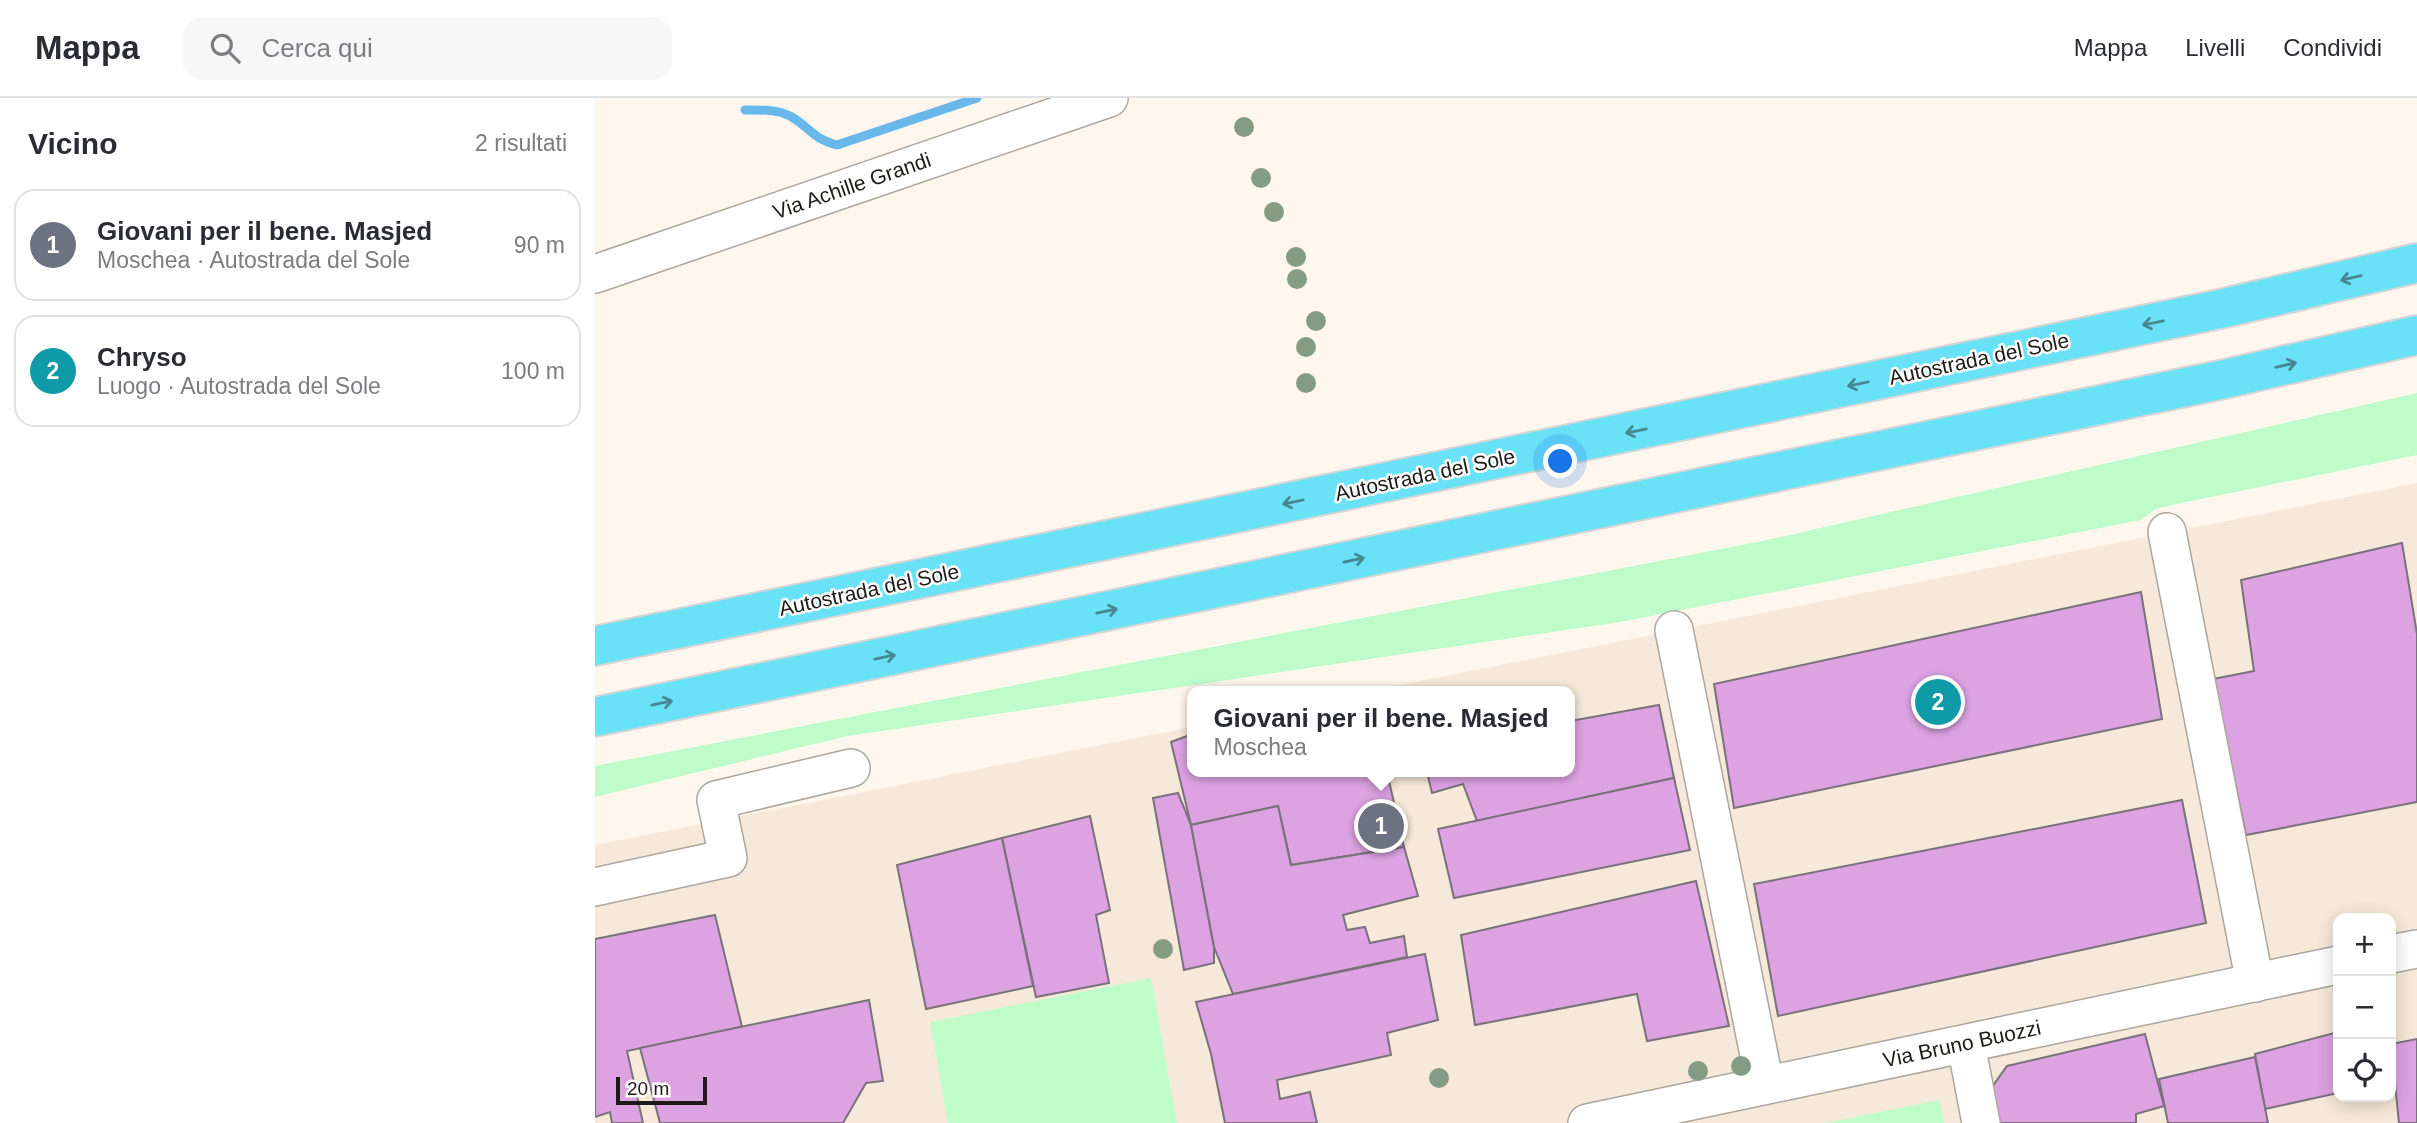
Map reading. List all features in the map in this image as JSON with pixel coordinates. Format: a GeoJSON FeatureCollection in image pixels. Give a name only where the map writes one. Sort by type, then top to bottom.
{"type":"FeatureCollection","features":[{"type":"Feature","properties":{"kind":"highway","name":"Autostrada del Sole"},"geometry":{"type":"LineString","coordinates":[[595,646],[2220,309],[2417,263]]}},
{"type":"Feature","properties":{"kind":"highway"},"geometry":{"type":"LineString","coordinates":[[595,717],[2206,383],[2417,335]]}},
{"type":"Feature","properties":{"kind":"street","name":"Via Achille Grandi"},"geometry":{"type":"LineString","coordinates":[[595,274],[1109,98]]}},
{"type":"Feature","properties":{"kind":"street"},"geometry":{"type":"LineString","coordinates":[[2167,532],[2255,983]]}},
{"type":"Feature","properties":{"kind":"street"},"geometry":{"type":"LineString","coordinates":[[1674,630],[1766,1085]]}},
{"type":"Feature","properties":{"kind":"street"},"geometry":{"type":"LineString","coordinates":[[595,887],[728,858],[716,800],[851,768]]}},
{"type":"Feature","properties":{"kind":"street"},"geometry":{"type":"LineString","coordinates":[[2396,953],[2417,949]]}},
{"type":"Feature","properties":{"kind":"street","name":"Via Bruno Buozzi"},"geometry":{"type":"LineString","coordinates":[[1587,1123],[2333,966]]}},
{"type":"Feature","properties":{"kind":"street"},"geometry":{"type":"LineString","coordinates":[[1966,1044],[1982,1123]]}},
{"type":"Feature","properties":{"kind":"shaded area"},"geometry":{"type":"Polygon","coordinates":[[[2417,483],[2417,1123],[595,1123],[595,845],[1187,728],[1187,777],[1575,777],[1575,686],[1395,686],[2417,483]]]}},
{"type":"Feature","properties":{"kind":"green space"},"geometry":{"type":"Polygon","coordinates":[[[2417,393],[2417,455],[2177,504],[2156,509],[2141,520],[1621,622],[848,736],[595,797],[595,766],[1762,541],[2417,393]]]}},
{"type":"Feature","properties":{"kind":"green space"},"geometry":{"type":"Polygon","coordinates":[[[1151,978],[1177,1123],[948,1123],[930,1022],[1151,978]]]}},
{"type":"Feature","properties":{"kind":"green space"},"geometry":{"type":"Polygon","coordinates":[[[1939,1100],[1944,1123],[1826,1123],[1939,1100]]]}},
{"type":"Feature","properties":{"kind":"building"},"geometry":{"type":"Polygon","coordinates":[[[2402,543],[2417,634],[2417,802],[2246,835],[2213,679],[2254,671],[2241,580],[2402,543]]]}},
{"type":"Feature","properties":{"kind":"building"},"geometry":{"type":"Polygon","coordinates":[[[2141,592],[2162,719],[1734,808],[1714,684],[2141,592]]]}},
{"type":"Feature","properties":{"kind":"building"},"geometry":{"type":"Polygon","coordinates":[[[1659,705],[1674,778],[1477,821],[1463,784],[1432,793],[1428,777],[1575,777],[1575,720],[1659,705]]]}},
{"type":"Feature","properties":{"kind":"building"},"geometry":{"type":"Polygon","coordinates":[[[1187,736],[1187,777],[1388,777],[1404,847],[1291,865],[1278,806],[1191,825],[1171,742],[1187,736]]]}},
{"type":"Feature","properties":{"kind":"building"},"geometry":{"type":"Polygon","coordinates":[[[1674,778],[1690,850],[1454,898],[1438,829],[1674,778]]]}},
{"type":"Feature","properties":{"kind":"building"},"geometry":{"type":"Polygon","coordinates":[[[1178,793],[1191,825],[1214,947],[1214,963],[1184,970],[1153,798],[1178,793]]]}},
{"type":"Feature","properties":{"kind":"building"},"geometry":{"type":"Polygon","coordinates":[[[2182,800],[2206,923],[1778,1016],[1754,884],[2182,800]]]}},
{"type":"Feature","properties":{"kind":"building"},"geometry":{"type":"Polygon","coordinates":[[[1278,806],[1291,865],[1404,847],[1418,896],[1343,915],[1347,930],[1365,927],[1370,943],[1404,936],[1407,957],[1233,994],[1214,947],[1191,825],[1278,806]]]}},
{"type":"Feature","properties":{"kind":"building"},"geometry":{"type":"Polygon","coordinates":[[[1090,816],[1110,910],[1096,915],[1109,983],[1036,997],[1002,838],[1090,816]]]}},
{"type":"Feature","properties":{"kind":"building"},"geometry":{"type":"Polygon","coordinates":[[[1002,838],[1033,986],[926,1009],[897,865],[1002,838]]]}},
{"type":"Feature","properties":{"kind":"building"},"geometry":{"type":"Polygon","coordinates":[[[1696,881],[1729,1026],[1647,1041],[1637,994],[1475,1025],[1461,935],[1696,881]]]}},
{"type":"Feature","properties":{"kind":"building"},"geometry":{"type":"Polygon","coordinates":[[[715,915],[742,1027],[627,1051],[643,1123],[612,1123],[610,1112],[595,1117],[595,939],[715,915]]]}},
{"type":"Feature","properties":{"kind":"building"},"geometry":{"type":"Polygon","coordinates":[[[1425,954],[1438,1020],[1387,1033],[1391,1055],[1277,1080],[1280,1099],[1310,1092],[1317,1123],[1225,1123],[1211,1054],[1196,1002],[1425,954]]]}},
{"type":"Feature","properties":{"kind":"building"},"geometry":{"type":"Polygon","coordinates":[[[869,1000],[883,1081],[866,1083],[843,1123],[660,1123],[640,1048],[869,1000]]]}},
{"type":"Feature","properties":{"kind":"building"},"geometry":{"type":"Polygon","coordinates":[[[2333,1033],[2333,1094],[2265,1109],[2255,1054],[2333,1033]]]}},
{"type":"Feature","properties":{"kind":"building"},"geometry":{"type":"Polygon","coordinates":[[[2145,1034],[2164,1106],[2136,1114],[2136,1123],[2000,1123],[1992,1087],[2007,1066],[2145,1034]]]}},
{"type":"Feature","properties":{"kind":"building"},"geometry":{"type":"Polygon","coordinates":[[[2417,1039],[2417,1123],[2399,1123],[2396,1043],[2417,1039]]]}},
{"type":"Feature","properties":{"kind":"building"},"geometry":{"type":"Polygon","coordinates":[[[2255,1057],[2268,1123],[2168,1123],[2159,1079],[2255,1057]]]}},
{"type":"Feature","properties":{"kind":"waterway"},"geometry":{"type":"LineString","coordinates":[[745,110],[768,110],[785,114],[821,139],[837,145],[977,98]]}},
{"type":"Feature","properties":{"kind":"place","name":"Chryso"},"geometry":{"type":"Point","coordinates":[1938,702]}},
{"type":"Feature","properties":{"kind":"place","name":"Giovani per il bene. Masjed"},"geometry":{"type":"Point","coordinates":[1381,826]}}]}
